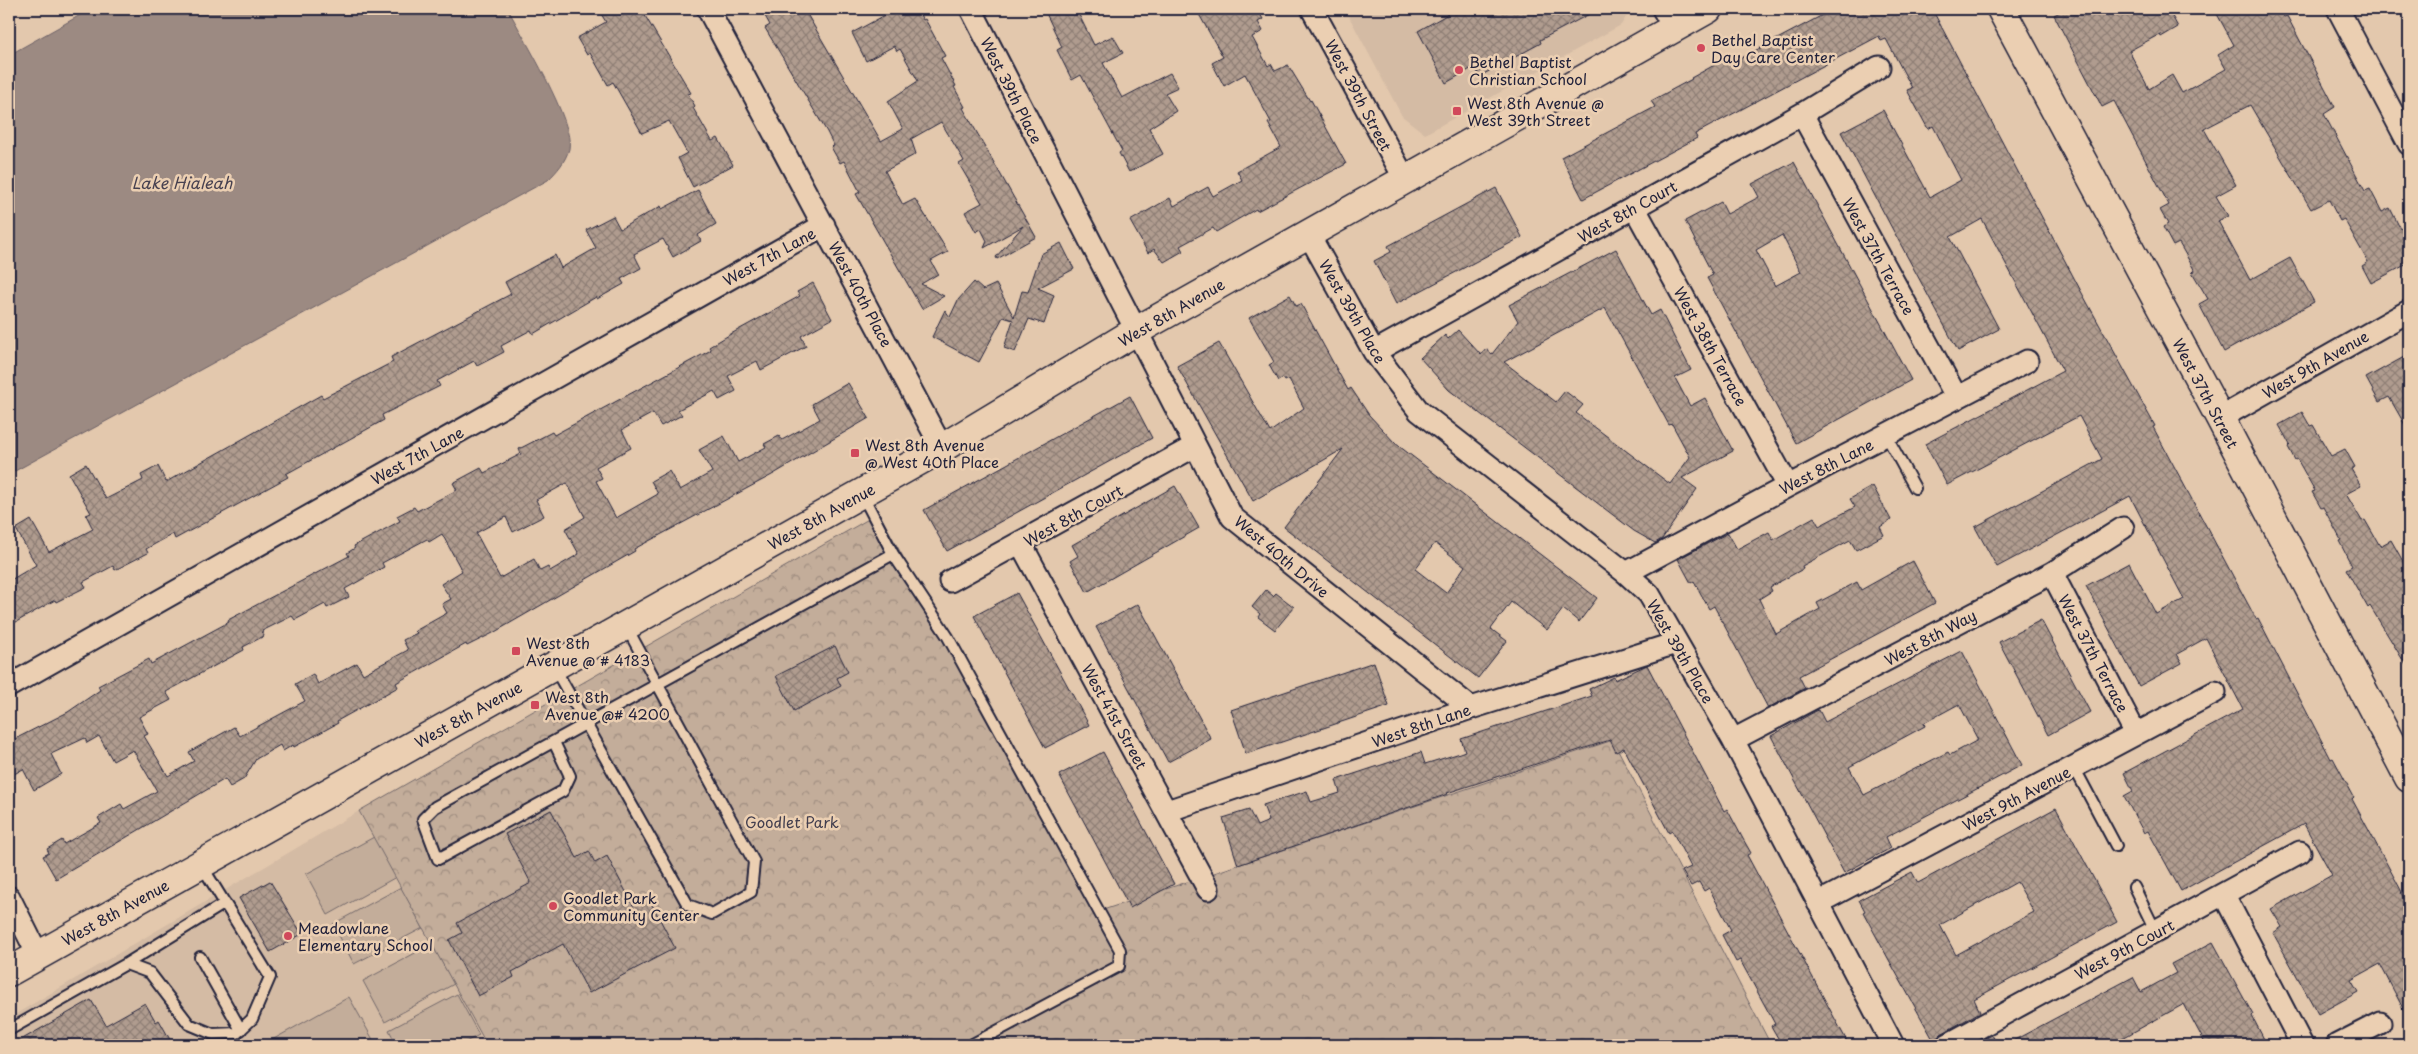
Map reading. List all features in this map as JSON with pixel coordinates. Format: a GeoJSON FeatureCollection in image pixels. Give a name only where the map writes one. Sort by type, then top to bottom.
{"type":"FeatureCollection","features":[{"type":"Feature","properties":{"kind":"street","name":"West 40th Place"},"geometry":{"type":"LineString","coordinates":[[708,9],[942,448]]}},
{"type":"Feature","properties":{"kind":"street","name":"West 39th Place"},"geometry":{"type":"LineString","coordinates":[[971,9],[1136,332]]}},
{"type":"Feature","properties":{"kind":"street","name":"West 39th Street"},"geometry":{"type":"LineString","coordinates":[[1312,9],[1406,181]]}},
{"type":"Feature","properties":{"kind":"street","name":"West 8th Avenue"},"geometry":{"type":"LineString","coordinates":[[9,972],[942,448],[1136,332],[1406,181],[1668,18],[1708,9]]}},
{"type":"Feature","properties":{"kind":"street","name":"West 37th Street"},"geometry":{"type":"LineString","coordinates":[[2001,9],[2220,418],[2409,778]]}},
{"type":"Feature","properties":{"kind":"street"},"geometry":{"type":"LineString","coordinates":[[2338,9],[2409,144]]}},
{"type":"Feature","properties":{"kind":"street","name":"West 8th Court"},"geometry":{"type":"LineString","coordinates":[[1374,352],[1802,114],[1878,68]]}},
{"type":"Feature","properties":{"kind":"street","name":"West 37th Terrace"},"geometry":{"type":"LineString","coordinates":[[1802,114],[1957,398]]}},
{"type":"Feature","properties":{"kind":"street","name":"West 38th Terrace"},"geometry":{"type":"LineString","coordinates":[[1634,207],[1788,486]]}},
{"type":"Feature","properties":{"kind":"street","name":"West 7th Lane"},"geometry":{"type":"LineString","coordinates":[[9,686],[824,225]]}},
{"type":"Feature","properties":{"kind":"street","name":"West 39th Place"},"geometry":{"type":"LineString","coordinates":[[1309,235],[1374,352],[1419,411],[1626,573],[1650,594],[1676,643],[1733,740],[1893,1045]]}},
{"type":"Feature","properties":{"kind":"street","name":"West 9th Avenue"},"geometry":{"type":"LineString","coordinates":[[2220,418],[2409,311]]}},
{"type":"Feature","properties":{"kind":"street","name":"West 40th Drive"},"geometry":{"type":"LineString","coordinates":[[1136,332],[1232,517],[1471,708]]}},
{"type":"Feature","properties":{"kind":"street","name":"West 8th Lane"},"geometry":{"type":"LineString","coordinates":[[1626,573],[2027,361]]}},
{"type":"Feature","properties":{"kind":"street","name":"West 8th Court"},"geometry":{"type":"LineString","coordinates":[[950,581],[1021,544],[1195,446]]}},
{"type":"Feature","properties":{"kind":"street","name":"West 8th Way"},"geometry":{"type":"LineString","coordinates":[[1733,740],[2052,573],[2123,528]]}},
{"type":"Feature","properties":{"kind":"street","name":"West 41st Street"},"geometry":{"type":"LineString","coordinates":[[1021,544],[1208,889]]}},
{"type":"Feature","properties":{"kind":"street","name":"West 37th Terrace"},"geometry":{"type":"LineString","coordinates":[[2052,573],[2136,734]]}},
{"type":"Feature","properties":{"kind":"street","name":"West 8th Lane"},"geometry":{"type":"LineString","coordinates":[[1166,811],[1471,708],[1676,643]]}},
{"type":"Feature","properties":{"kind":"street","name":"West 9th Avenue"},"geometry":{"type":"LineString","coordinates":[[1818,903],[2214,692]]}},
{"type":"Feature","properties":{"kind":"street","name":"West 9th Court"},"geometry":{"type":"LineString","coordinates":[[1947,1045],[2300,852]]}},
{"type":"Feature","properties":{"kind":"street"},"geometry":{"type":"LineString","coordinates":[[2224,895],[2302,1045]]}},
{"type":"Feature","properties":{"kind":"street"},"geometry":{"type":"LineString","coordinates":[[9,897],[38,955]]}},
{"type":"Feature","properties":{"kind":"street"},"geometry":{"type":"LineString","coordinates":[[2337,1045],[2380,1023]]}},
{"type":"Feature","properties":{"kind":"lane"},"geometry":{"type":"LineString","coordinates":[[1886,435],[1915,488]]}},
{"type":"Feature","properties":{"kind":"lane"},"geometry":{"type":"LineString","coordinates":[[861,493],[893,554],[948,637],[1120,950],[1119,966],[971,1045]]}},
{"type":"Feature","properties":{"kind":"lane"},"geometry":{"type":"LineString","coordinates":[[554,742],[570,776],[563,791],[438,859],[423,819],[435,807],[893,554]]}},
{"type":"Feature","properties":{"kind":"lane"},"geometry":{"type":"LineString","coordinates":[[554,666],[688,905],[712,914],[751,892],[754,862],[626,626]]}},
{"type":"Feature","properties":{"kind":"lane"},"geometry":{"type":"LineString","coordinates":[[2074,767],[2116,846]]}},
{"type":"Feature","properties":{"kind":"lane"},"geometry":{"type":"LineString","coordinates":[[126,964],[150,973],[189,1024],[213,1034],[237,1033],[252,1019],[270,977],[201,864]]}},
{"type":"Feature","properties":{"kind":"lane"},"geometry":{"type":"LineString","coordinates":[[2134,887],[2156,932]]}},
{"type":"Feature","properties":{"kind":"lane"},"geometry":{"type":"LineString","coordinates":[[9,1030],[126,964],[225,904]]}},
{"type":"Feature","properties":{"kind":"lane"},"geometry":{"type":"LineString","coordinates":[[200,958],[241,1030]]}},
{"type":"Feature","properties":{"kind":"shaded area","name":"Bethel Baptist Christian School"},"geometry":{"type":"Polygon","coordinates":[[[1345,9],[1631,9],[1621,25],[1425,134],[1402,116],[1345,9]]]}},
{"type":"Feature","properties":{"kind":"shaded area","name":"Meadowlane Elementary School"},"geometry":{"type":"Polygon","coordinates":[[[359,811],[487,1045],[9,1045],[9,1018],[359,811]]]}},
{"type":"Feature","properties":{"kind":"green space","name":"Goodlet Park"},"geometry":{"type":"Polygon","coordinates":[[[879,513],[1097,912],[1613,740],[1771,1045],[487,1045],[359,811],[879,513]]]}},
{"type":"Feature","properties":{"kind":"green space"},"geometry":{"type":"Polygon","coordinates":[[[374,837],[396,877],[328,915],[306,874],[374,837]]]}},
{"type":"Feature","properties":{"kind":"green space"},"geometry":{"type":"Polygon","coordinates":[[[401,887],[423,928],[354,964],[333,924],[401,887]]]}},
{"type":"Feature","properties":{"kind":"green space"},"geometry":{"type":"Polygon","coordinates":[[[432,944],[454,984],[385,1022],[363,981],[432,944]]]}},
{"type":"Feature","properties":{"kind":"green space"},"geometry":{"type":"Polygon","coordinates":[[[457,994],[479,1035],[460,1045],[397,1045],[389,1030],[457,994]]]}},
{"type":"Feature","properties":{"kind":"green space"},"geometry":{"type":"Polygon","coordinates":[[[349,997],[376,1045],[263,1045],[349,997]]]}},
{"type":"Feature","properties":{"kind":"water","name":"Lake Hialeah"},"geometry":{"type":"Polygon","coordinates":[[[91,9],[508,9],[556,100],[569,136],[569,149],[561,166],[548,180],[15,471],[9,472],[9,55],[91,9]]]}},
{"type":"Feature","properties":{"kind":"building"},"geometry":{"type":"Polygon","coordinates":[[[598,9],[641,9],[691,93],[688,94],[695,106],[693,108],[712,141],[718,138],[733,165],[693,187],[678,158],[687,153],[669,121],[642,133],[613,82],[608,85],[590,53],[587,55],[577,38],[606,22],[598,9]]]}},
{"type":"Feature","properties":{"kind":"building"},"geometry":{"type":"Polygon","coordinates":[[[761,9],[804,9],[881,141],[903,129],[888,101],[918,81],[900,49],[897,51],[894,46],[866,61],[852,33],[887,14],[884,9],[917,9],[923,20],[925,19],[945,56],[941,58],[956,86],[954,87],[965,107],[963,108],[1036,237],[997,259],[996,257],[1023,226],[984,248],[987,241],[981,229],[976,232],[965,212],[982,203],[959,164],[964,161],[941,122],[911,139],[916,154],[885,171],[903,205],[915,199],[948,252],[931,261],[938,274],[921,284],[944,296],[922,309],[856,194],[860,192],[844,161],[840,163],[831,147],[834,146],[827,132],[765,28],[770,25],[761,9]]]}},
{"type":"Feature","properties":{"kind":"building"},"geometry":{"type":"Polygon","coordinates":[[[1044,9],[1076,9],[1094,45],[1113,36],[1123,53],[1103,63],[1122,98],[1170,73],[1178,87],[1165,93],[1176,111],[1149,128],[1163,154],[1129,172],[1119,153],[1122,151],[1081,75],[1072,80],[1057,50],[1062,47],[1044,9]]]}},
{"type":"Feature","properties":{"kind":"building"},"geometry":{"type":"Polygon","coordinates":[[[1196,9],[1257,9],[1263,19],[1258,22],[1263,31],[1252,37],[1268,66],[1271,64],[1275,71],[1288,65],[1311,100],[1346,164],[1257,211],[1256,209],[1216,232],[1213,228],[1180,246],[1183,251],[1164,262],[1154,249],[1148,253],[1130,221],[1170,198],[1174,206],[1208,187],[1213,196],[1242,180],[1237,171],[1281,147],[1268,123],[1271,122],[1245,74],[1224,86],[1212,63],[1223,57],[1196,9]]]}},
{"type":"Feature","properties":{"kind":"building"},"geometry":{"type":"Polygon","coordinates":[[[1445,9],[1599,9],[1540,40],[1541,43],[1480,76],[1474,67],[1446,83],[1418,31],[1448,14],[1445,9]]]}},
{"type":"Feature","properties":{"kind":"building"},"geometry":{"type":"Polygon","coordinates":[[[1834,9],[1932,9],[2083,295],[2155,426],[2153,427],[2256,619],[2258,618],[2331,759],[2333,758],[2354,797],[2352,799],[2402,892],[2409,908],[2409,1020],[2380,964],[2351,980],[2358,992],[2318,1014],[2273,933],[2282,927],[2271,909],[2332,875],[2304,824],[2181,891],[2148,831],[2144,833],[2124,796],[2133,791],[2124,773],[2243,709],[2206,638],[2177,654],[2182,663],[2139,686],[2086,586],[2129,563],[2156,614],[2184,599],[2130,496],[1997,567],[1975,527],[2102,459],[2079,416],[1947,485],[1925,444],[2063,371],[1982,219],[1950,237],[1999,329],[1958,351],[1894,232],[1841,132],[1883,110],[1930,197],[1961,180],[1933,126],[1928,129],[1907,90],[1912,88],[1886,39],[1881,41],[1879,36],[1695,134],[1697,138],[1583,199],[1561,157],[1655,107],[1651,101],[1727,58],[1730,64],[1834,9]]]}},
{"type":"Feature","properties":{"kind":"building"},"geometry":{"type":"Polygon","coordinates":[[[2066,9],[2168,9],[2178,27],[2161,37],[2160,34],[2129,51],[2149,89],[2172,75],[2182,93],[2226,69],[2218,55],[2234,45],[2217,14],[2225,9],[2279,9],[2284,17],[2287,16],[2335,107],[2324,114],[2365,191],[2370,189],[2382,212],[2390,208],[2400,228],[2403,226],[2409,238],[2409,263],[2371,283],[2362,266],[2368,262],[2344,219],[2340,221],[2329,200],[2311,209],[2250,105],[2204,129],[2236,185],[2216,196],[2228,216],[2218,221],[2250,280],[2290,258],[2314,302],[2224,352],[2199,304],[2208,299],[2192,272],[2195,271],[2179,243],[2173,246],[2163,227],[2168,224],[2160,210],[2169,205],[2114,101],[2102,107],[2054,15],[2066,9]]]}},
{"type":"Feature","properties":{"kind":"building"},"geometry":{"type":"Polygon","coordinates":[[[1794,162],[1911,380],[1796,443],[1707,278],[1713,275],[1685,221],[1721,202],[1727,214],[1759,197],[1752,184],[1794,162]],[[1782,235],[1756,250],[1775,286],[1801,272],[1782,235]]]}},
{"type":"Feature","properties":{"kind":"building"},"geometry":{"type":"Polygon","coordinates":[[[1496,188],[1522,237],[1396,304],[1374,261],[1391,252],[1388,246],[1496,188]]]}},
{"type":"Feature","properties":{"kind":"building"},"geometry":{"type":"Polygon","coordinates":[[[698,190],[716,224],[698,235],[701,241],[673,257],[663,239],[634,254],[641,268],[621,279],[624,284],[597,299],[596,297],[533,334],[531,330],[501,346],[504,352],[477,366],[474,361],[437,381],[440,386],[382,415],[384,420],[286,474],[288,477],[175,539],[173,534],[146,549],[148,553],[115,570],[113,566],[83,582],[86,587],[56,602],[55,600],[9,626],[9,581],[36,565],[16,529],[31,520],[49,552],[93,529],[86,515],[91,513],[69,474],[86,464],[106,499],[143,480],[141,475],[158,466],[166,482],[321,395],[323,398],[393,362],[391,357],[511,294],[505,282],[555,255],[561,268],[596,248],[586,230],[613,216],[620,229],[661,206],[662,209],[698,190]]]}},
{"type":"Feature","properties":{"kind":"building"},"geometry":{"type":"Polygon","coordinates":[[[1061,243],[1074,269],[1038,288],[1054,295],[1044,324],[1029,319],[1015,352],[1004,348],[1013,320],[1003,317],[979,362],[932,337],[945,310],[950,317],[958,300],[974,282],[983,290],[996,284],[1014,317],[1022,291],[1028,292],[1041,254],[1061,243]]]}},
{"type":"Feature","properties":{"kind":"building"},"geometry":{"type":"Polygon","coordinates":[[[1616,249],[1651,315],[1660,310],[1691,370],[1675,378],[1690,406],[1705,398],[1733,451],[1682,478],[1697,489],[1662,539],[1655,543],[1634,531],[1449,390],[1420,358],[1445,335],[1448,339],[1458,330],[1481,355],[1486,349],[1492,354],[1518,321],[1509,305],[1616,249]],[[1605,308],[1504,362],[1556,402],[1565,391],[1583,405],[1576,413],[1670,484],[1690,457],[1672,424],[1669,425],[1605,308]]]}},
{"type":"Feature","properties":{"kind":"building"},"geometry":{"type":"Polygon","coordinates":[[[813,283],[832,319],[801,336],[806,346],[761,370],[757,361],[728,376],[736,391],[719,400],[714,391],[678,410],[682,415],[661,426],[653,413],[622,430],[631,448],[596,467],[602,478],[596,481],[616,518],[658,494],[651,481],[669,471],[680,490],[712,472],[699,450],[724,436],[738,462],[766,447],[764,444],[779,436],[782,440],[820,419],[812,404],[848,383],[869,418],[772,475],[634,549],[635,551],[493,633],[467,646],[466,644],[396,683],[398,687],[337,721],[338,723],[294,747],[293,745],[283,751],[280,745],[256,759],[244,779],[230,787],[225,779],[56,879],[43,856],[49,853],[47,849],[62,840],[64,844],[101,823],[98,818],[121,804],[124,809],[157,791],[133,750],[113,761],[99,736],[87,743],[85,738],[51,754],[61,774],[34,790],[23,769],[9,777],[9,742],[68,712],[100,690],[98,686],[149,659],[151,664],[229,622],[228,620],[349,556],[347,553],[355,548],[354,546],[400,521],[397,516],[414,507],[417,511],[457,490],[453,483],[481,468],[484,473],[521,454],[519,449],[552,432],[554,435],[711,350],[709,347],[800,296],[797,292],[813,283]],[[567,483],[536,500],[544,516],[513,532],[506,517],[476,533],[500,578],[534,559],[540,571],[548,567],[550,571],[579,554],[565,529],[585,517],[567,483]],[[442,534],[429,542],[427,539],[382,563],[384,567],[345,589],[349,597],[327,608],[325,604],[295,620],[292,616],[262,631],[264,636],[243,647],[244,650],[166,692],[171,700],[139,717],[148,734],[144,736],[168,776],[194,761],[189,752],[234,727],[240,736],[305,701],[295,684],[313,674],[318,684],[357,663],[363,674],[408,650],[403,640],[447,613],[442,604],[451,599],[441,584],[462,571],[442,534]]]}},
{"type":"Feature","properties":{"kind":"building"},"geometry":{"type":"Polygon","coordinates":[[[1290,295],[1296,306],[1301,304],[1348,390],[1351,388],[1369,415],[1395,443],[1597,598],[1579,622],[1563,609],[1547,630],[1511,602],[1491,629],[1507,641],[1478,678],[1284,527],[1343,449],[1253,501],[1177,366],[1219,343],[1270,432],[1304,408],[1289,379],[1285,381],[1283,378],[1278,381],[1269,365],[1274,362],[1249,318],[1290,295]],[[1435,543],[1415,569],[1446,593],[1465,566],[1435,543]]]}},
{"type":"Feature","properties":{"kind":"building"},"geometry":{"type":"Polygon","coordinates":[[[2404,357],[2409,366],[2409,432],[2389,397],[2379,402],[2366,378],[2404,357]]]}},
{"type":"Feature","properties":{"kind":"building"},"geometry":{"type":"Polygon","coordinates":[[[1130,396],[1152,438],[947,551],[924,510],[1130,396]]]}},
{"type":"Feature","properties":{"kind":"building"},"geometry":{"type":"Polygon","coordinates":[[[2302,412],[2310,426],[2313,425],[2331,456],[2345,449],[2355,467],[2351,469],[2361,486],[2346,494],[2362,521],[2365,520],[2380,546],[2391,540],[2409,572],[2409,670],[2370,606],[2368,608],[2346,569],[2352,566],[2339,541],[2341,540],[2323,507],[2321,508],[2312,492],[2315,491],[2297,459],[2295,460],[2288,447],[2290,445],[2279,425],[2302,412]]]}},
{"type":"Feature","properties":{"kind":"building"},"geometry":{"type":"Polygon","coordinates":[[[1175,486],[1199,528],[1087,592],[1070,561],[1078,556],[1072,545],[1175,486]]]}},
{"type":"Feature","properties":{"kind":"building"},"geometry":{"type":"Polygon","coordinates":[[[1873,486],[1891,520],[1880,527],[1884,535],[1856,550],[1850,540],[1802,566],[1803,569],[1770,587],[1772,591],[1759,599],[1776,634],[1820,609],[1817,603],[1857,582],[1861,590],[1913,561],[1935,603],[1799,676],[1805,688],[1768,708],[1714,606],[1709,609],[1694,581],[1691,583],[1678,559],[1728,533],[1737,549],[1769,532],[1773,540],[1814,517],[1819,526],[1855,507],[1850,499],[1873,486]]]}},
{"type":"Feature","properties":{"kind":"building"},"geometry":{"type":"Polygon","coordinates":[[[1266,590],[1273,596],[1276,593],[1294,607],[1275,630],[1258,617],[1260,614],[1252,607],[1266,590]]]}},
{"type":"Feature","properties":{"kind":"building"},"geometry":{"type":"Polygon","coordinates":[[[1017,593],[1089,725],[1045,748],[974,616],[1017,593]]]}},
{"type":"Feature","properties":{"kind":"building"},"geometry":{"type":"Polygon","coordinates":[[[1138,604],[1211,739],[1168,762],[1096,627],[1138,604]]]}},
{"type":"Feature","properties":{"kind":"building"},"geometry":{"type":"Polygon","coordinates":[[[2041,620],[2090,712],[2048,735],[1999,642],[2041,620]]]}},
{"type":"Feature","properties":{"kind":"building"},"geometry":{"type":"Polygon","coordinates":[[[835,646],[848,672],[837,678],[841,686],[794,711],[776,676],[835,646]]]}},
{"type":"Feature","properties":{"kind":"building"},"geometry":{"type":"Polygon","coordinates":[[[1962,651],[2022,765],[1886,837],[1891,848],[1844,873],[1771,736],[1819,710],[1825,722],[1962,651]],[[1959,704],[1924,723],[1925,726],[1849,767],[1864,795],[1948,752],[1950,755],[1978,740],[1959,704]]]}},
{"type":"Feature","properties":{"kind":"building"},"geometry":{"type":"Polygon","coordinates":[[[1374,662],[1389,706],[1246,754],[1231,710],[1374,662]]]}},
{"type":"Feature","properties":{"kind":"building"},"geometry":{"type":"Polygon","coordinates":[[[1647,665],[1724,811],[1727,809],[1751,853],[1747,855],[1849,1045],[1782,1045],[1771,1026],[1775,1024],[1740,960],[1736,962],[1722,935],[1731,930],[1709,888],[1704,891],[1699,882],[1691,886],[1682,871],[1691,867],[1672,831],[1669,833],[1624,748],[1616,752],[1610,740],[1447,793],[1238,865],[1223,818],[1249,810],[1257,826],[1269,821],[1263,805],[1307,791],[1311,802],[1340,793],[1336,780],[1421,752],[1425,764],[1457,754],[1465,751],[1461,739],[1592,696],[1589,689],[1614,677],[1615,680],[1647,665]]]}},
{"type":"Feature","properties":{"kind":"building"},"geometry":{"type":"Polygon","coordinates":[[[1103,752],[1174,884],[1130,908],[1059,775],[1103,752]]]}},
{"type":"Feature","properties":{"kind":"building"},"geometry":{"type":"Polygon","coordinates":[[[2056,808],[2117,922],[1974,999],[1980,1012],[1941,1034],[1935,1043],[1863,912],[1865,911],[1859,900],[1912,872],[1918,883],[2056,808]],[[2017,882],[1940,925],[1956,955],[2034,912],[2017,882]]]}},
{"type":"Feature","properties":{"kind":"building","name":"Goodlet Park Community Center"},"geometry":{"type":"Polygon","coordinates":[[[551,810],[577,858],[589,851],[595,863],[607,856],[633,905],[648,897],[675,948],[589,993],[563,944],[512,972],[514,977],[478,996],[449,940],[462,933],[457,923],[531,883],[505,834],[551,810]]]}},
{"type":"Feature","properties":{"kind":"building"},"geometry":{"type":"Polygon","coordinates":[[[270,881],[302,934],[270,952],[239,898],[270,881]]]}},
{"type":"Feature","properties":{"kind":"building"},"geometry":{"type":"Polygon","coordinates":[[[2213,942],[2253,1015],[2267,1045],[2206,1045],[2184,1004],[2110,1045],[2093,1045],[2090,1039],[2079,1045],[2005,1045],[2133,977],[2141,992],[2176,973],[2171,964],[2213,942]]]}},
{"type":"Feature","properties":{"kind":"building"},"geometry":{"type":"Polygon","coordinates":[[[91,1000],[106,1025],[145,1003],[156,1022],[159,1020],[173,1045],[12,1045],[91,1000]]]}},
{"type":"Feature","properties":{"kind":"building"},"geometry":{"type":"Polygon","coordinates":[[[1992,1035],[1998,1045],[1973,1045],[1992,1035]]]}},
{"type":"Feature","properties":{"kind":"place","name":"Bethel Baptist Day Care Center"},"geometry":{"type":"Point","coordinates":[1701,48]}},
{"type":"Feature","properties":{"kind":"place","name":"Bethel Baptist Christian School"},"geometry":{"type":"Point","coordinates":[1459,70]}},
{"type":"Feature","properties":{"kind":"place","name":"West 8th Avenue @ West 39th Street"},"geometry":{"type":"Point","coordinates":[1457,111]}},
{"type":"Feature","properties":{"kind":"place","name":"West 8th Avenue @ West 40th Place"},"geometry":{"type":"Point","coordinates":[855,453]}},
{"type":"Feature","properties":{"kind":"place","name":"West 8th Avenue @ # 4183"},"geometry":{"type":"Point","coordinates":[516,651]}},
{"type":"Feature","properties":{"kind":"place","name":"West 8th Avenue @# 4200"},"geometry":{"type":"Point","coordinates":[535,705]}},
{"type":"Feature","properties":{"kind":"place","name":"Goodlet Park Community Center"},"geometry":{"type":"Point","coordinates":[553,906]}},
{"type":"Feature","properties":{"kind":"place","name":"Meadowlane Elementary School"},"geometry":{"type":"Point","coordinates":[288,936]}}]}
